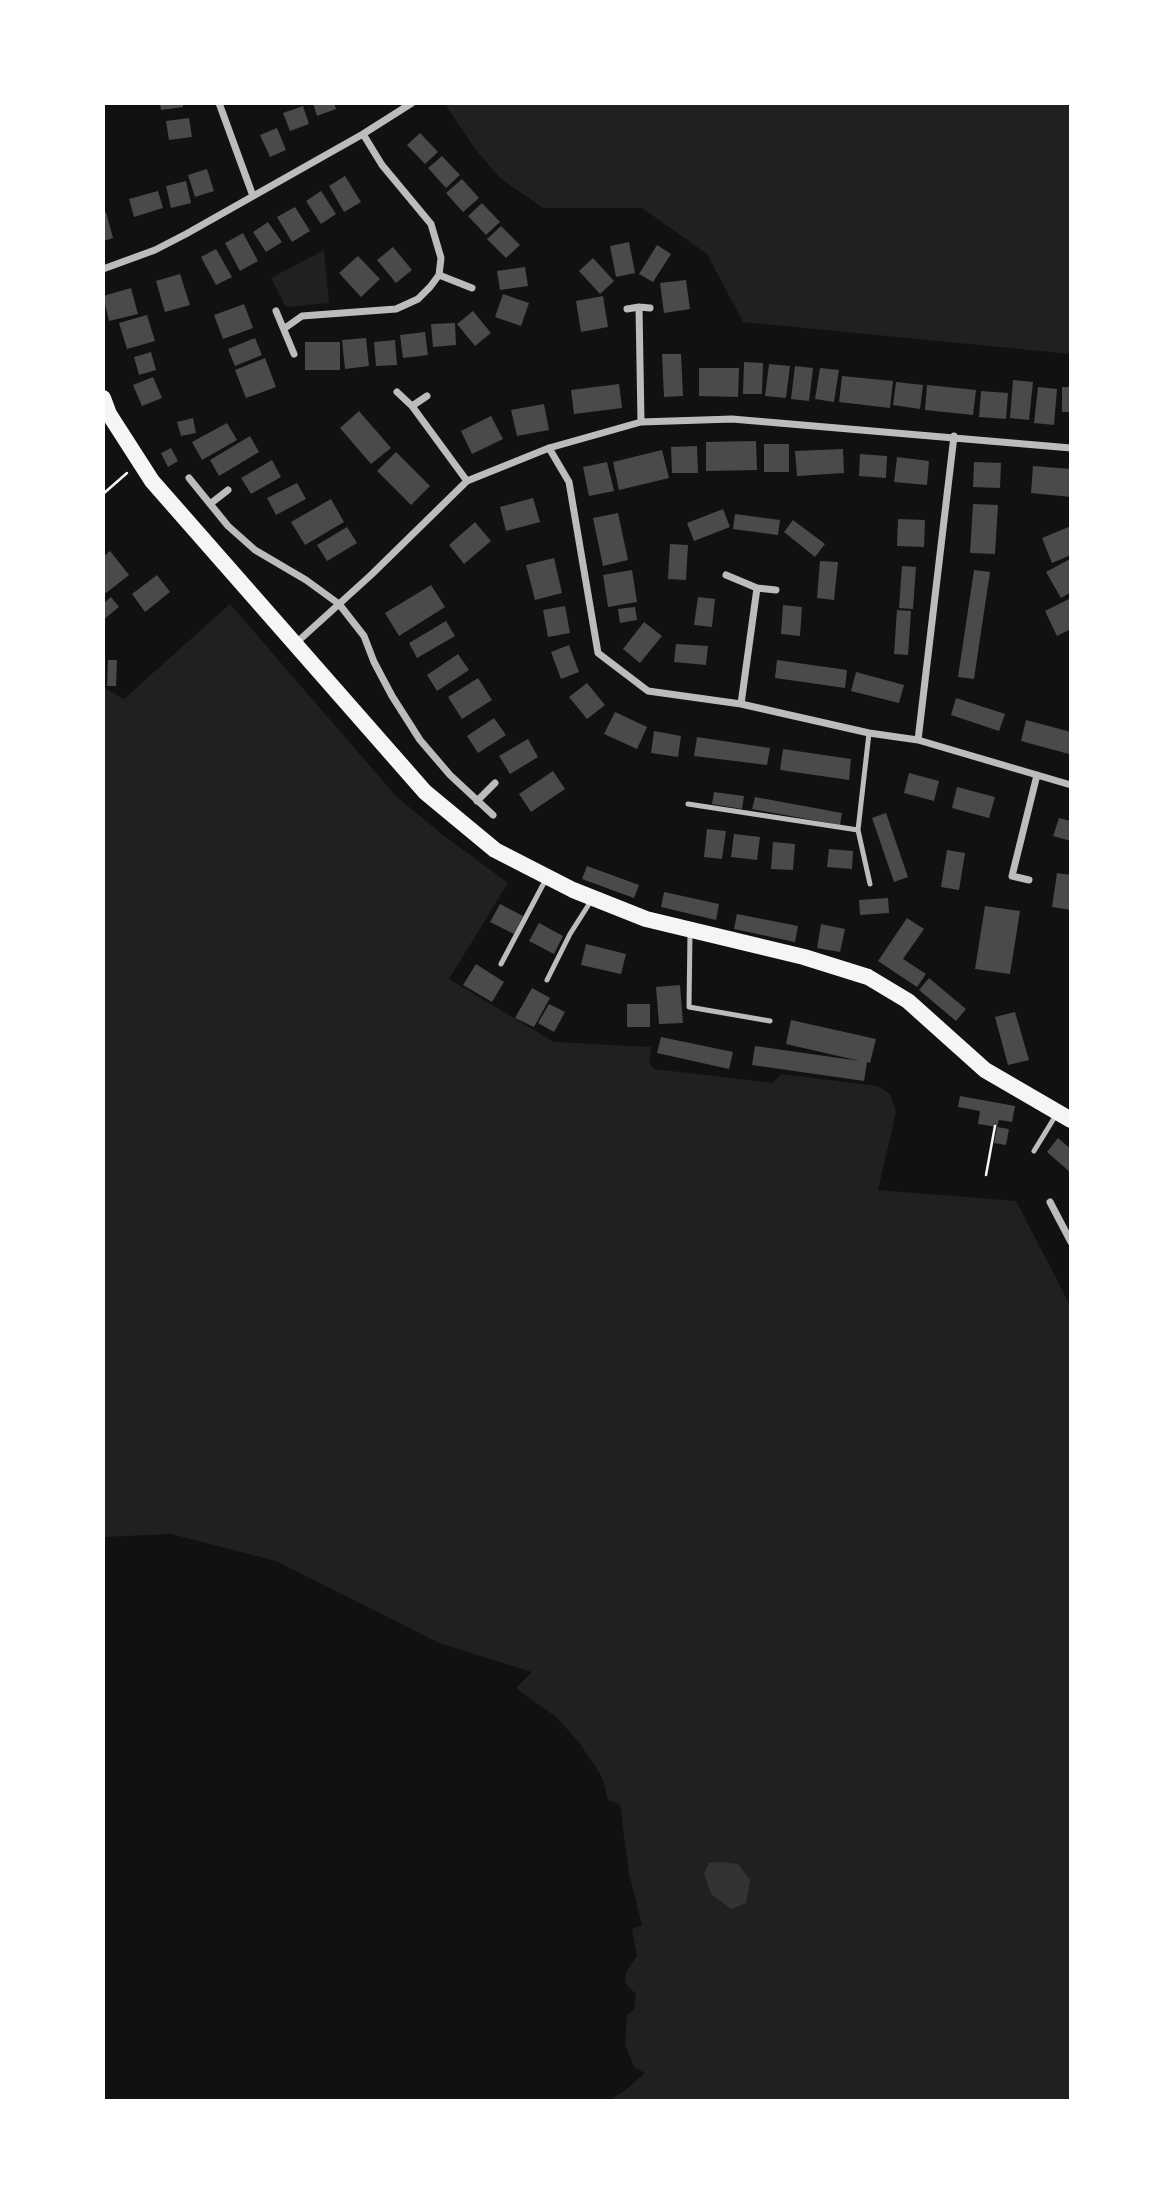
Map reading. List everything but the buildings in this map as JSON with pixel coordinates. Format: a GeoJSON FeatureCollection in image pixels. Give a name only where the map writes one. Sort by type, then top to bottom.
{"type":"FeatureCollection","features":[{"type":"Feature","properties":{"kind":"main road"},"geometry":{"type":"LineString","coordinates":[[103,398],[109,414],[152,481],[425,792],[495,850],[547,877],[646,919],[804,957],[868,977],[908,1001],[985,1070],[1064,1116]]}},
{"type":"Feature","properties":{"kind":"street"},"geometry":{"type":"LineString","coordinates":[[219,103],[253,196]]}},
{"type":"Feature","properties":{"kind":"street"},"geometry":{"type":"LineString","coordinates":[[103,269],[155,250],[363,134],[412,103]]}},
{"type":"Feature","properties":{"kind":"street"},"geometry":{"type":"LineString","coordinates":[[285,328],[302,316],[396,309],[418,299],[439,275],[441,258],[431,223],[382,165],[363,134]]}},
{"type":"Feature","properties":{"kind":"street"},"geometry":{"type":"LineString","coordinates":[[439,275],[472,288]]}},
{"type":"Feature","properties":{"kind":"street"},"geometry":{"type":"LineString","coordinates":[[639,307],[641,422]]}},
{"type":"Feature","properties":{"kind":"street"},"geometry":{"type":"LineString","coordinates":[[626,309],[650,308]]}},
{"type":"Feature","properties":{"kind":"street"},"geometry":{"type":"LineString","coordinates":[[276,311],[294,354]]}},
{"type":"Feature","properties":{"kind":"street"},"geometry":{"type":"LineString","coordinates":[[397,392],[412,406],[467,481]]}},
{"type":"Feature","properties":{"kind":"street"},"geometry":{"type":"LineString","coordinates":[[412,406],[427,396]]}},
{"type":"Feature","properties":{"kind":"street"},"geometry":{"type":"LineString","coordinates":[[295,644],[467,481],[549,448],[641,422],[732,419],[1071,448]]}},
{"type":"Feature","properties":{"kind":"street"},"geometry":{"type":"LineString","coordinates":[[918,740],[954,436]]}},
{"type":"Feature","properties":{"kind":"street"},"geometry":{"type":"LineString","coordinates":[[549,448],[569,482],[598,653],[648,691],[741,704],[869,733],[918,740],[1071,785]]}},
{"type":"Feature","properties":{"kind":"street"},"geometry":{"type":"LineString","coordinates":[[189,478],[228,526],[255,550],[306,580],[339,604],[364,636],[392,696],[420,740],[450,775],[493,815]]}},
{"type":"Feature","properties":{"kind":"street"},"geometry":{"type":"LineString","coordinates":[[210,504],[228,490]]}},
{"type":"Feature","properties":{"kind":"street"},"geometry":{"type":"LineString","coordinates":[[726,575],[757,588],[776,590]]}},
{"type":"Feature","properties":{"kind":"street"},"geometry":{"type":"LineString","coordinates":[[741,704],[757,588]]}},
{"type":"Feature","properties":{"kind":"street"},"geometry":{"type":"LineString","coordinates":[[1029,880],[1012,876],[1037,775]]}},
{"type":"Feature","properties":{"kind":"street"},"geometry":{"type":"LineString","coordinates":[[477,801],[495,783]]}},
{"type":"Feature","properties":{"kind":"street"},"geometry":{"type":"LineString","coordinates":[[1050,1202],[1071,1242]]}},
{"type":"Feature","properties":{"kind":"lane"},"geometry":{"type":"LineString","coordinates":[[869,733],[858,830],[870,884]]}},
{"type":"Feature","properties":{"kind":"lane"},"geometry":{"type":"LineString","coordinates":[[688,804],[858,830]]}},
{"type":"Feature","properties":{"kind":"lane"},"geometry":{"type":"LineString","coordinates":[[501,964],[547,877]]}},
{"type":"Feature","properties":{"kind":"lane"},"geometry":{"type":"LineString","coordinates":[[547,980],[570,934],[593,898]]}},
{"type":"Feature","properties":{"kind":"lane"},"geometry":{"type":"LineString","coordinates":[[690,930],[689,1007],[770,1021]]}},
{"type":"Feature","properties":{"kind":"lane"},"geometry":{"type":"LineString","coordinates":[[1034,1151],[1064,1116]]}},
{"type":"Feature","properties":{"kind":"path"},"geometry":{"type":"LineString","coordinates":[[103,494],[139,461]]}},
{"type":"Feature","properties":{"kind":"path"},"geometry":{"type":"LineString","coordinates":[[986,1175],[995,1126]]}},
{"type":"Feature","properties":{"kind":"shaded area"},"geometry":{"type":"Polygon","coordinates":[[[444,103],[1071,103],[1071,354],[743,322],[707,254],[642,208],[543,208],[500,178],[476,150],[444,103]]]}},
{"type":"Feature","properties":{"kind":"shaded area"},"geometry":{"type":"Polygon","coordinates":[[[324,250],[329,303],[286,307],[271,278],[324,250]]]}},
{"type":"Feature","properties":{"kind":"shaded area"},"geometry":{"type":"Polygon","coordinates":[[[230,604],[395,795],[439,832],[508,883],[449,979],[554,1042],[651,1047],[649,1063],[654,1069],[773,1083],[781,1074],[878,1086],[890,1094],[896,1112],[878,1190],[1016,1201],[1071,1307],[1071,2101],[608,2101],[645,2073],[634,2067],[625,2044],[627,2015],[634,2010],[636,1994],[625,1983],[626,1972],[637,1956],[632,1929],[642,1925],[629,1873],[620,1805],[608,1800],[602,1777],[579,1742],[556,1717],[516,1688],[532,1672],[439,1643],[276,1561],[171,1534],[103,1537],[103,687],[124,699],[230,604]]]}},
{"type":"Feature","properties":{"kind":"shaded area"},"geometry":{"type":"Polygon","coordinates":[[[709,1863],[738,1864],[750,1880],[746,1903],[731,1909],[711,1894],[704,1873],[709,1863]]]}}]}
